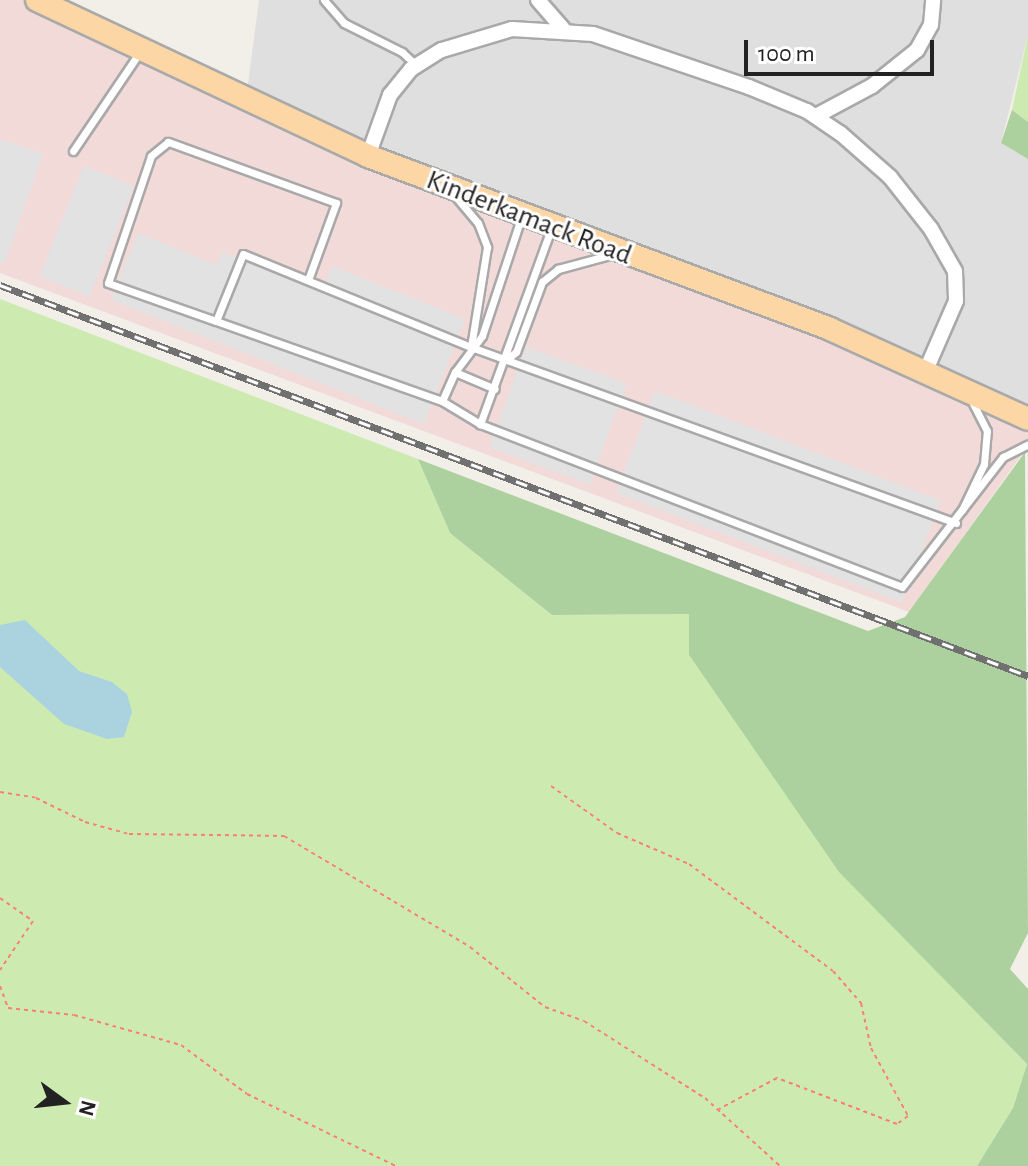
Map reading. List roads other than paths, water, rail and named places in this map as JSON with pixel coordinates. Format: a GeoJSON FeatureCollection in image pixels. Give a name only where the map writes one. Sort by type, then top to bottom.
{"type":"FeatureCollection","features":[{"type":"Feature","properties":{"kind":"main road","name":"Kinderkamack Road"},"geometry":{"type":"LineString","coordinates":[[37,0],[368,156],[521,216],[830,329],[926,370],[1028,419]]}},
{"type":"Feature","properties":{"kind":"street"},"geometry":{"type":"LineString","coordinates":[[538,0],[563,29]]}},
{"type":"Feature","properties":{"kind":"street"},"geometry":{"type":"LineString","coordinates":[[816,116],[872,86],[917,50],[931,25],[933,0]]}},
{"type":"Feature","properties":{"kind":"street"},"geometry":{"type":"LineString","coordinates":[[368,156],[390,95],[416,65],[442,50],[490,34],[528,26],[563,29],[642,47],[816,116],[890,177],[931,229],[955,271],[956,301],[926,370]]}},
{"type":"Feature","properties":{"kind":"lane"},"geometry":{"type":"LineString","coordinates":[[324,0],[344,23],[402,52],[416,65]]}},
{"type":"Feature","properties":{"kind":"lane"},"geometry":{"type":"LineString","coordinates":[[73,151],[142,49]]}},
{"type":"Feature","properties":{"kind":"lane"},"geometry":{"type":"LineString","coordinates":[[308,280],[336,203],[168,142],[151,156],[108,283],[442,401],[480,424],[902,587],[956,523],[1003,457],[1028,444]]}},
{"type":"Feature","properties":{"kind":"lane"},"geometry":{"type":"LineString","coordinates":[[446,187],[478,223],[487,247],[471,347]]}},
{"type":"Feature","properties":{"kind":"lane"},"geometry":{"type":"LineString","coordinates":[[442,401],[455,372],[482,336],[521,216]]}},
{"type":"Feature","properties":{"kind":"lane"},"geometry":{"type":"LineString","coordinates":[[480,424],[506,360],[552,227]]}},
{"type":"Feature","properties":{"kind":"lane"},"geometry":{"type":"LineString","coordinates":[[506,360],[516,352],[542,282],[558,269],[620,252]]}},
{"type":"Feature","properties":{"kind":"lane"},"geometry":{"type":"LineString","coordinates":[[216,321],[243,254],[471,347],[956,523]]}},
{"type":"Feature","properties":{"kind":"lane"},"geometry":{"type":"LineString","coordinates":[[455,372],[495,389]]}},
{"type":"Feature","properties":{"kind":"lane"},"geometry":{"type":"LineString","coordinates":[[956,523],[984,464],[987,431],[967,390]]}},
{"type":"Feature","properties":{"kind":"water"},"geometry":{"type":"Polygon","coordinates":[[[25,620],[79,671],[112,682],[127,694],[132,712],[124,737],[107,739],[64,724],[0,667],[0,625],[25,620]]]}},
{"type":"Feature","properties":{"kind":"railway"},"geometry":{"type":"LineString","coordinates":[[0,285],[1028,676]]}}]}
